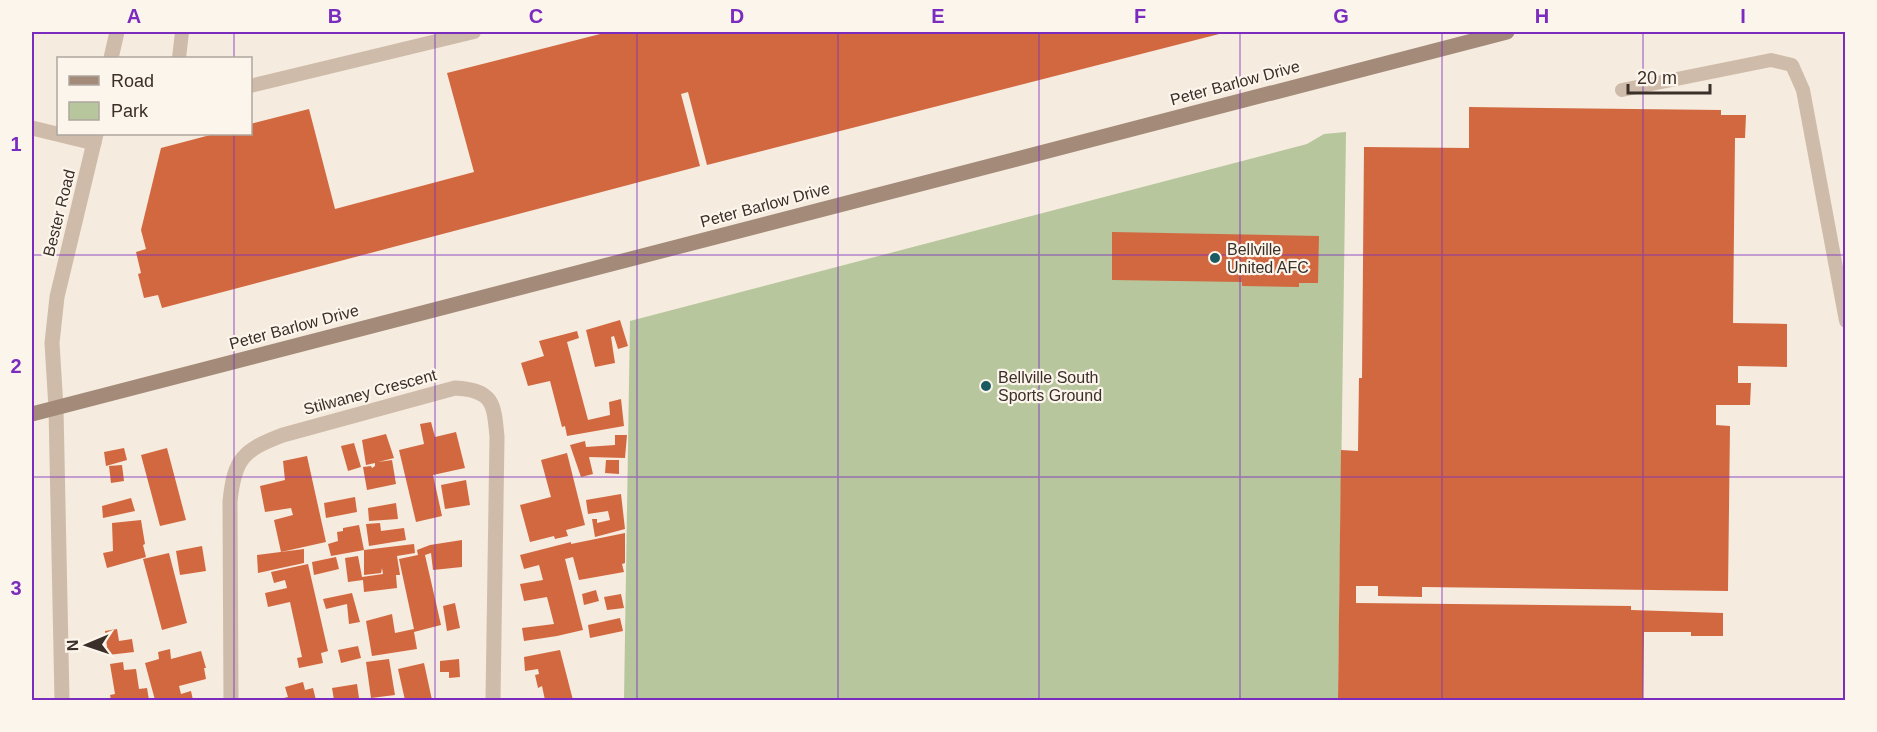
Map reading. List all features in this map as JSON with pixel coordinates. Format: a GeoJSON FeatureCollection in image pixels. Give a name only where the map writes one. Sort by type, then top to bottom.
{"type":"FeatureCollection","features":[{"type":"Feature","properties":{"kind":"street"},"geometry":{"type":"LineString","coordinates":[[111,57],[117,32]]}},
{"type":"Feature","properties":{"kind":"street","name":"Peter Barlow Drive"},"geometry":{"type":"LineString","coordinates":[[32,414],[1508,32]]}},
{"type":"Feature","properties":{"kind":"street"},"geometry":{"type":"LineString","coordinates":[[32,128],[57,132]]}},
{"type":"Feature","properties":{"kind":"street"},"geometry":{"type":"LineString","coordinates":[[76,135],[95,138]]}},
{"type":"Feature","properties":{"kind":"street","name":"Bester Road"},"geometry":{"type":"LineString","coordinates":[[62,700],[56,408],[52,343],[57,297],[95,138]]}},
{"type":"Feature","properties":{"kind":"street","name":"Stilwaney Crescent"},"geometry":{"type":"LineString","coordinates":[[231,700],[230,502],[232,478],[242,459],[256,445],[282,435],[455,388],[472,389],[486,395],[495,415],[497,437],[492,700]]}},
{"type":"Feature","properties":{"kind":"lane"},"geometry":{"type":"LineString","coordinates":[[179,57],[182,32]]}},
{"type":"Feature","properties":{"kind":"lane"},"geometry":{"type":"LineString","coordinates":[[252,85],[457,34],[474,32]]}},
{"type":"Feature","properties":{"kind":"lane"},"geometry":{"type":"LineString","coordinates":[[1622,90],[1771,60],[1791,65],[1803,90],[1845,321]]}},
{"type":"Feature","properties":{"kind":"green space","name":"Bellville South Sports Ground"},"geometry":{"type":"Polygon","coordinates":[[[1346,132],[1338,700],[624,700],[630,321],[1307,144],[1324,134],[1346,132]]]}},
{"type":"Feature","properties":{"kind":"building"},"geometry":{"type":"Polygon","coordinates":[[[608,32],[1227,32],[707,165],[688,92],[681,94],[700,166],[162,308],[158,295],[144,298],[136,252],[146,249],[141,230],[161,148],[210,135],[252,135],[252,123],[309,109],[335,209],[474,172],[447,73],[608,32]]]}},
{"type":"Feature","properties":{"kind":"building"},"geometry":{"type":"Polygon","coordinates":[[[1469,107],[1721,110],[1721,115],[1746,115],[1745,138],[1735,138],[1733,323],[1787,324],[1787,367],[1738,366],[1738,383],[1751,383],[1750,405],[1716,405],[1716,425],[1730,426],[1728,591],[1422,587],[1422,597],[1378,596],[1378,586],[1356,586],[1356,603],[1631,606],[1631,610],[1723,613],[1723,636],[1691,636],[1691,632],[1644,632],[1643,700],[1338,700],[1341,450],[1358,451],[1359,378],[1362,378],[1364,147],[1469,148],[1469,107]]]}},
{"type":"Feature","properties":{"kind":"building","name":"Bellville United AFC"},"geometry":{"type":"Polygon","coordinates":[[[1112,232],[1319,236],[1318,283],[1299,283],[1299,287],[1242,286],[1242,282],[1112,280],[1112,232]]]}},
{"type":"Feature","properties":{"kind":"building"},"geometry":{"type":"Polygon","coordinates":[[[620,320],[628,346],[618,349],[614,336],[611,337],[615,363],[595,367],[586,330],[620,320]]]}},
{"type":"Feature","properties":{"kind":"building"},"geometry":{"type":"Polygon","coordinates":[[[577,331],[579,338],[567,342],[588,420],[610,415],[609,402],[621,399],[624,426],[567,436],[565,426],[562,427],[550,381],[528,386],[521,363],[544,356],[539,341],[577,331]]]}},
{"type":"Feature","properties":{"kind":"building"},"geometry":{"type":"Polygon","coordinates":[[[431,422],[435,437],[456,432],[465,468],[433,475],[442,516],[416,522],[399,450],[424,444],[420,424],[431,422]]]}},
{"type":"Feature","properties":{"kind":"building"},"geometry":{"type":"Polygon","coordinates":[[[386,434],[394,458],[378,462],[392,460],[396,484],[367,490],[363,467],[371,466],[372,468],[375,463],[366,465],[362,440],[386,434]]]}},
{"type":"Feature","properties":{"kind":"building"},"geometry":{"type":"Polygon","coordinates":[[[615,435],[627,435],[625,458],[589,457],[593,474],[581,477],[570,445],[585,441],[586,447],[615,445],[615,435]]]}},
{"type":"Feature","properties":{"kind":"building"},"geometry":{"type":"Polygon","coordinates":[[[354,443],[361,467],[348,471],[341,446],[354,443]]]}},
{"type":"Feature","properties":{"kind":"building"},"geometry":{"type":"Polygon","coordinates":[[[124,448],[127,460],[106,466],[104,452],[124,448]]]}},
{"type":"Feature","properties":{"kind":"building"},"geometry":{"type":"Polygon","coordinates":[[[167,448],[186,520],[160,526],[141,455],[167,448]]]}},
{"type":"Feature","properties":{"kind":"building"},"geometry":{"type":"Polygon","coordinates":[[[567,453],[585,525],[566,530],[568,536],[555,539],[554,536],[530,542],[520,505],[551,497],[541,460],[567,453]]]}},
{"type":"Feature","properties":{"kind":"building"},"geometry":{"type":"Polygon","coordinates":[[[307,456],[326,542],[281,552],[274,520],[293,515],[291,508],[265,512],[260,486],[285,480],[283,461],[307,456]]]}},
{"type":"Feature","properties":{"kind":"building"},"geometry":{"type":"Polygon","coordinates":[[[606,460],[619,460],[619,474],[605,473],[606,460]]]}},
{"type":"Feature","properties":{"kind":"building"},"geometry":{"type":"Polygon","coordinates":[[[122,465],[124,481],[111,483],[109,466],[122,465]]]}},
{"type":"Feature","properties":{"kind":"building"},"geometry":{"type":"Polygon","coordinates":[[[466,480],[470,505],[445,509],[441,485],[466,480]]]}},
{"type":"Feature","properties":{"kind":"building"},"geometry":{"type":"Polygon","coordinates":[[[621,494],[625,529],[595,537],[592,519],[597,519],[597,523],[610,520],[608,511],[588,514],[586,500],[621,494]]]}},
{"type":"Feature","properties":{"kind":"building"},"geometry":{"type":"Polygon","coordinates":[[[355,497],[357,512],[326,518],[324,503],[355,497]]]}},
{"type":"Feature","properties":{"kind":"building"},"geometry":{"type":"Polygon","coordinates":[[[131,498],[135,511],[103,518],[102,506],[131,498]]]}},
{"type":"Feature","properties":{"kind":"building"},"geometry":{"type":"Polygon","coordinates":[[[396,503],[398,519],[369,521],[368,508],[396,503]]]}},
{"type":"Feature","properties":{"kind":"building"},"geometry":{"type":"Polygon","coordinates":[[[141,520],[146,557],[107,568],[103,553],[113,551],[112,523],[141,520]]]}},
{"type":"Feature","properties":{"kind":"building"},"geometry":{"type":"Polygon","coordinates":[[[380,523],[381,531],[404,528],[406,540],[369,546],[366,524],[380,523]]]}},
{"type":"Feature","properties":{"kind":"building"},"geometry":{"type":"Polygon","coordinates":[[[359,525],[364,550],[331,556],[328,544],[338,541],[337,532],[343,531],[343,528],[359,525]]]}},
{"type":"Feature","properties":{"kind":"building"},"geometry":{"type":"Polygon","coordinates":[[[625,533],[625,563],[622,564],[624,572],[579,580],[573,557],[565,559],[583,630],[524,641],[522,628],[554,624],[547,597],[524,601],[520,584],[543,580],[539,565],[524,569],[520,555],[571,542],[571,544],[625,533]]]}},
{"type":"Feature","properties":{"kind":"building"},"geometry":{"type":"Polygon","coordinates":[[[462,540],[462,567],[433,570],[431,553],[425,555],[441,625],[414,632],[417,649],[372,656],[366,621],[392,614],[395,633],[414,629],[399,559],[418,555],[417,550],[430,545],[462,540]]]}},
{"type":"Feature","properties":{"kind":"building"},"geometry":{"type":"Polygon","coordinates":[[[414,544],[415,553],[397,556],[400,575],[396,575],[397,588],[364,592],[363,580],[348,582],[345,558],[358,556],[362,577],[383,574],[382,568],[381,573],[364,575],[364,550],[414,544]]]}},
{"type":"Feature","properties":{"kind":"building"},"geometry":{"type":"Polygon","coordinates":[[[202,546],[206,571],[180,575],[176,551],[202,546]]]}},
{"type":"Feature","properties":{"kind":"building"},"geometry":{"type":"Polygon","coordinates":[[[304,549],[304,563],[258,573],[257,555],[304,549]]]}},
{"type":"Feature","properties":{"kind":"building"},"geometry":{"type":"Polygon","coordinates":[[[169,553],[187,623],[162,630],[143,559],[169,553]]]}},
{"type":"Feature","properties":{"kind":"building"},"geometry":{"type":"Polygon","coordinates":[[[336,557],[339,569],[314,575],[312,562],[336,557]]]}},
{"type":"Feature","properties":{"kind":"building"},"geometry":{"type":"Polygon","coordinates":[[[308,564],[328,651],[321,653],[323,663],[299,668],[297,658],[302,657],[290,602],[268,607],[265,593],[287,588],[285,580],[274,583],[271,572],[308,564]]]}},
{"type":"Feature","properties":{"kind":"building"},"geometry":{"type":"Polygon","coordinates":[[[596,590],[599,601],[584,605],[582,594],[596,590]]]}},
{"type":"Feature","properties":{"kind":"building"},"geometry":{"type":"Polygon","coordinates":[[[352,593],[360,622],[349,624],[347,604],[326,609],[323,599],[352,593]]]}},
{"type":"Feature","properties":{"kind":"building"},"geometry":{"type":"Polygon","coordinates":[[[621,594],[624,608],[607,610],[604,597],[621,594]]]}},
{"type":"Feature","properties":{"kind":"building"},"geometry":{"type":"Polygon","coordinates":[[[455,603],[460,628],[447,631],[443,606],[455,603]]]}},
{"type":"Feature","properties":{"kind":"building"},"geometry":{"type":"Polygon","coordinates":[[[620,618],[623,631],[590,638],[588,625],[620,618]]]}},
{"type":"Feature","properties":{"kind":"building"},"geometry":{"type":"Polygon","coordinates":[[[117,629],[119,641],[132,639],[134,652],[108,655],[105,631],[117,629]]]}},
{"type":"Feature","properties":{"kind":"building"},"geometry":{"type":"Polygon","coordinates":[[[358,646],[361,658],[341,663],[338,650],[358,646]]]}},
{"type":"Feature","properties":{"kind":"building"},"geometry":{"type":"Polygon","coordinates":[[[170,649],[171,659],[201,651],[206,668],[204,668],[206,679],[179,686],[181,694],[191,691],[193,700],[155,700],[145,663],[159,659],[158,652],[170,649]]]}},
{"type":"Feature","properties":{"kind":"building"},"geometry":{"type":"Polygon","coordinates":[[[560,650],[573,700],[545,700],[542,686],[538,688],[535,675],[539,674],[538,669],[525,671],[524,657],[560,650]]]}},
{"type":"Feature","properties":{"kind":"building"},"geometry":{"type":"Polygon","coordinates":[[[389,659],[395,695],[371,698],[366,662],[389,659]]]}},
{"type":"Feature","properties":{"kind":"building"},"geometry":{"type":"Polygon","coordinates":[[[459,659],[460,677],[449,678],[449,672],[440,672],[440,661],[459,659]]]}},
{"type":"Feature","properties":{"kind":"building"},"geometry":{"type":"Polygon","coordinates":[[[123,662],[124,670],[136,669],[139,689],[147,688],[149,700],[111,700],[110,695],[115,694],[110,664],[123,662]]]}},
{"type":"Feature","properties":{"kind":"building"},"geometry":{"type":"Polygon","coordinates":[[[424,663],[432,700],[405,700],[398,669],[424,663]]]}},
{"type":"Feature","properties":{"kind":"building"},"geometry":{"type":"Polygon","coordinates":[[[303,682],[305,690],[313,688],[316,700],[275,700],[288,697],[285,687],[303,682]]]}},
{"type":"Feature","properties":{"kind":"building"},"geometry":{"type":"Polygon","coordinates":[[[357,684],[359,698],[334,700],[332,688],[357,684]]]}},
{"type":"Feature","properties":{"kind":"place","name":"Bellville United AFC"},"geometry":{"type":"Point","coordinates":[1215,258]}},
{"type":"Feature","properties":{"kind":"place","name":"Bellville South Sports Ground"},"geometry":{"type":"Point","coordinates":[986,386]}}]}
